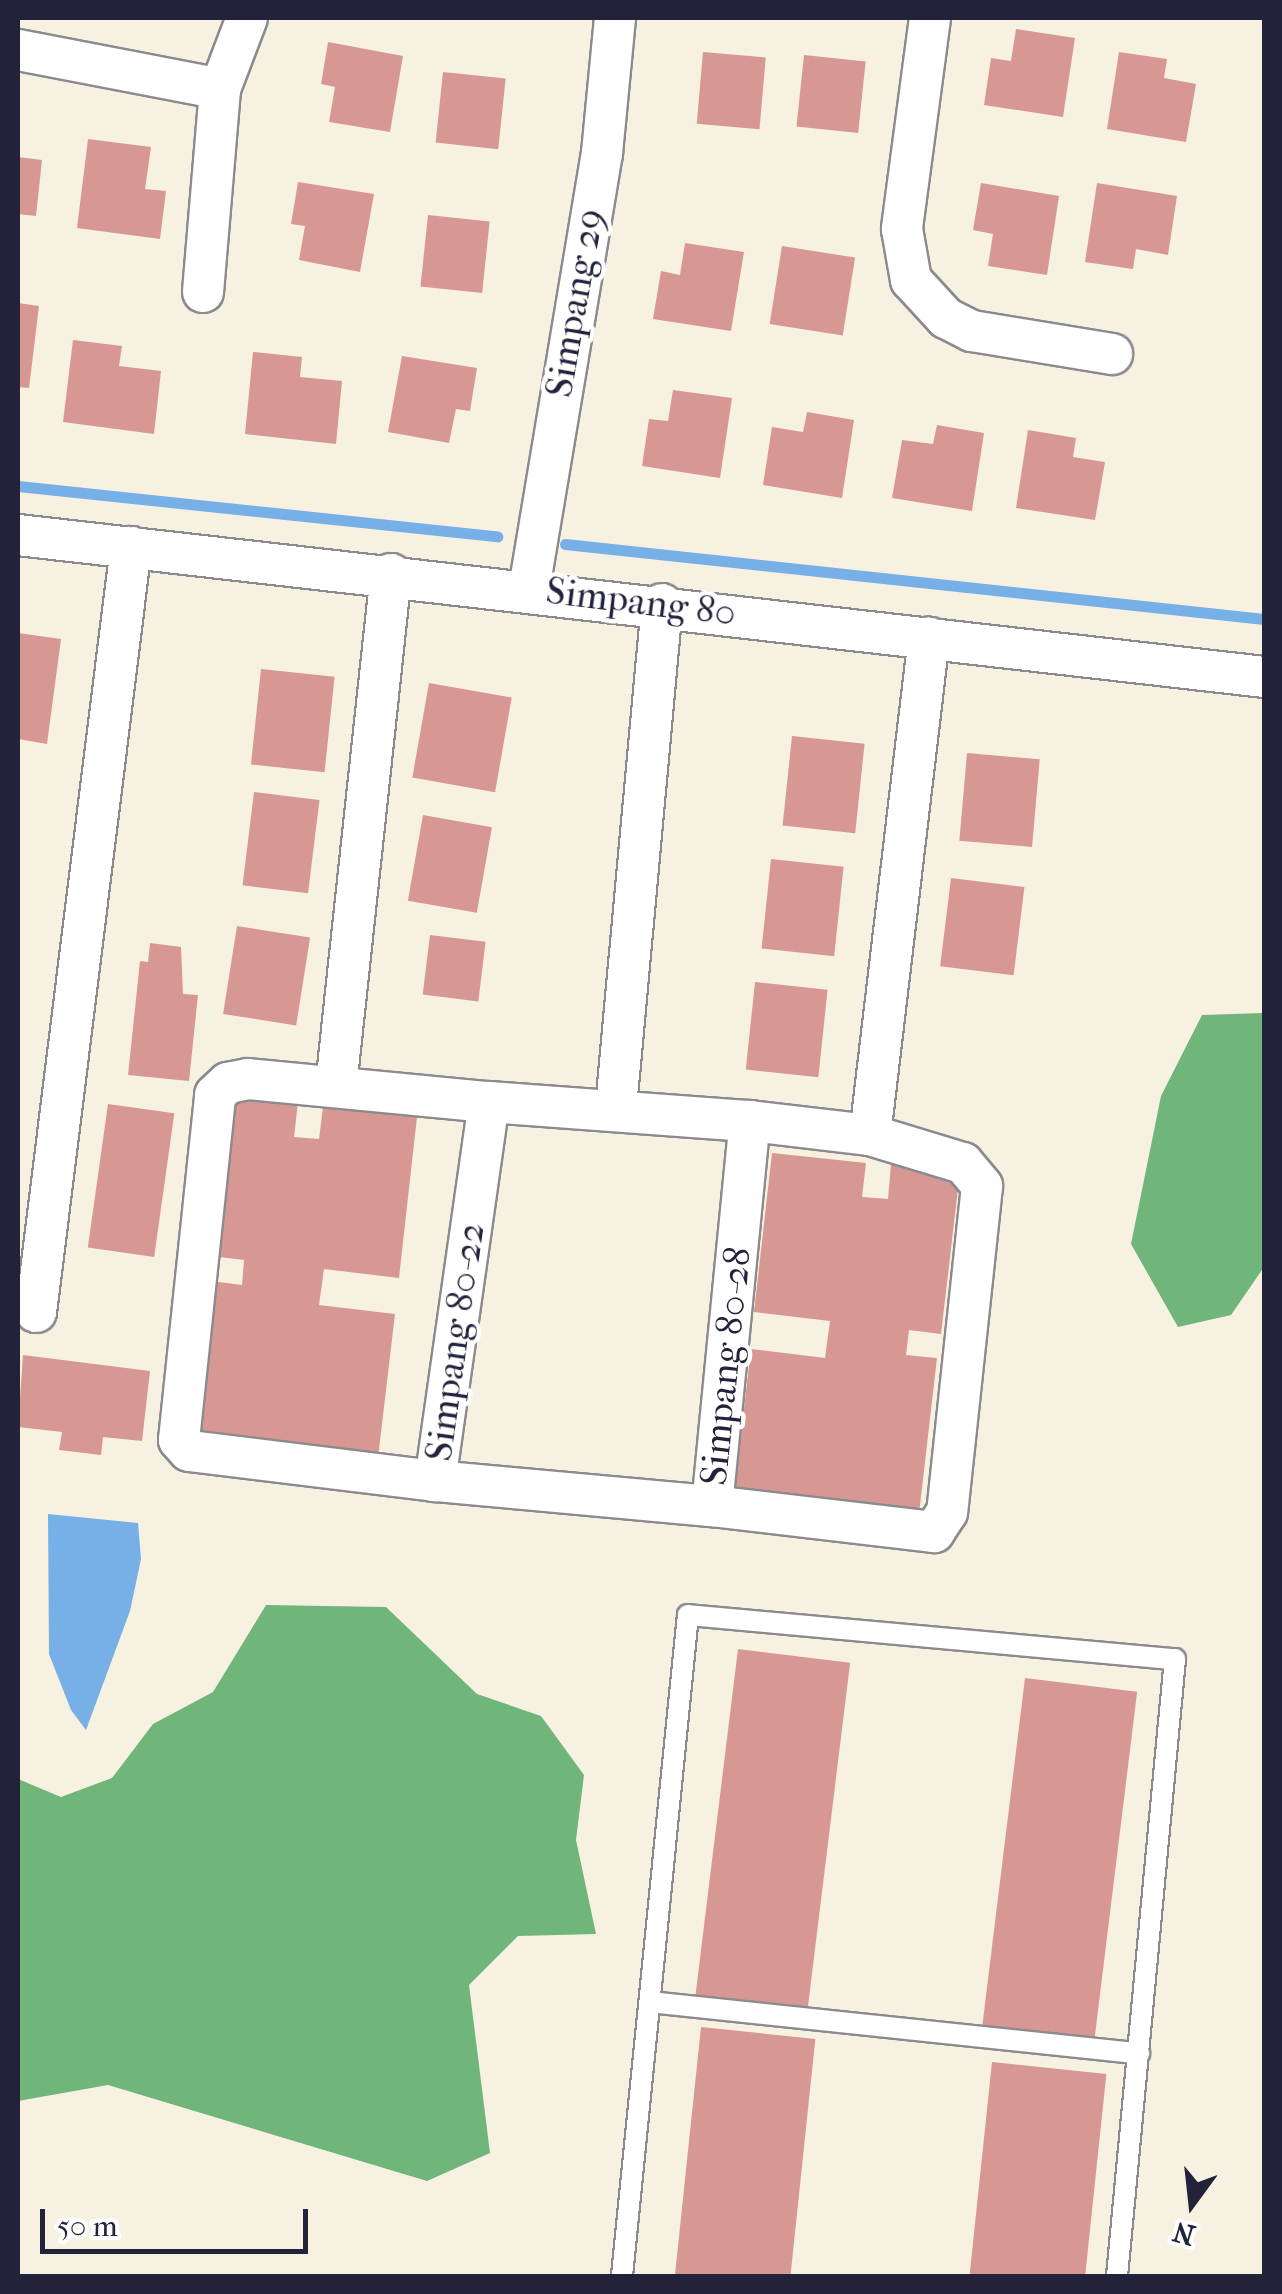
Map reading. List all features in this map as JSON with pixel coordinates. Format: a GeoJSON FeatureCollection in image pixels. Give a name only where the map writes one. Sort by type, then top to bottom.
{"type":"FeatureCollection","features":[{"type":"Feature","properties":{"kind":"street"},"geometry":{"type":"LineString","coordinates":[[203,292],[220,90],[246,18]]}},
{"type":"Feature","properties":{"kind":"street","name":"Simpang 29"},"geometry":{"type":"LineString","coordinates":[[529,588],[602,153],[616,18]]}},
{"type":"Feature","properties":{"kind":"street"},"geometry":{"type":"LineString","coordinates":[[930,18],[902,228],[912,280],[946,318],[972,331],[1112,354]]}},
{"type":"Feature","properties":{"kind":"street"},"geometry":{"type":"LineString","coordinates":[[18,50],[220,90]]}},
{"type":"Feature","properties":{"kind":"street","name":"Simpang 80"},"geometry":{"type":"LineString","coordinates":[[18,535],[529,588],[1264,677]]}},
{"type":"Feature","properties":{"kind":"street"},"geometry":{"type":"LineString","coordinates":[[36,1312],[131,547]]}},
{"type":"Feature","properties":{"kind":"street"},"geometry":{"type":"LineString","coordinates":[[336,1086],[392,574]]}},
{"type":"Feature","properties":{"kind":"street"},"geometry":{"type":"LineString","coordinates":[[616,1108],[662,604]]}},
{"type":"Feature","properties":{"kind":"street"},"geometry":{"type":"LineString","coordinates":[[870,1135],[929,637]]}},
{"type":"Feature","properties":{"kind":"street","name":"Simpang 80-22"},"geometry":{"type":"LineString","coordinates":[[248,1079],[336,1086],[489,1102],[436,1481],[189,1451],[179,1440],[216,1095],[228,1082],[248,1079]]}},
{"type":"Feature","properties":{"kind":"street"},"geometry":{"type":"LineString","coordinates":[[489,1102],[750,1120]]}},
{"type":"Feature","properties":{"kind":"street","name":"Simpang 80-28"},"geometry":{"type":"LineString","coordinates":[[750,1120],[870,1135],[963,1164],[982,1186],[944,1522],[934,1532],[712,1506],[750,1120]]}},
{"type":"Feature","properties":{"kind":"street"},"geometry":{"type":"LineString","coordinates":[[436,1481],[712,1506]]}},
{"type":"Feature","properties":{"kind":"lane"},"geometry":{"type":"LineString","coordinates":[[622,2276],[688,1616],[1175,1659],[1117,2276]]}},
{"type":"Feature","properties":{"kind":"lane"},"geometry":{"type":"LineString","coordinates":[[650,2002],[1138,2054]]}},
{"type":"Feature","properties":{"kind":"green space"},"geometry":{"type":"Polygon","coordinates":[[[1264,1013],[1264,1267],[1231,1315],[1178,1327],[1131,1244],[1161,1096],[1202,1015],[1264,1013]]]}},
{"type":"Feature","properties":{"kind":"green space"},"geometry":{"type":"Polygon","coordinates":[[[266,1605],[386,1607],[477,1694],[541,1716],[584,1775],[576,1840],[596,1934],[518,1936],[469,1985],[490,2153],[427,2181],[108,2085],[18,2101],[18,1779],[61,1797],[112,1778],[153,1724],[213,1692],[266,1605]]]}},
{"type":"Feature","properties":{"kind":"water"},"geometry":{"type":"Polygon","coordinates":[[[48,1514],[138,1523],[141,1559],[130,1611],[86,1730],[71,1710],[49,1654],[48,1514]]]}},
{"type":"Feature","properties":{"kind":"building"},"geometry":{"type":"Polygon","coordinates":[[[1016,29],[1075,38],[1063,117],[984,105],[991,58],[1011,61],[1016,29]]]}},
{"type":"Feature","properties":{"kind":"building"},"geometry":{"type":"Polygon","coordinates":[[[328,42],[403,56],[390,132],[329,122],[335,87],[321,84],[328,42]]]}},
{"type":"Feature","properties":{"kind":"building"},"geometry":{"type":"Polygon","coordinates":[[[703,52],[766,57],[759,129],[697,124],[703,52]]]}},
{"type":"Feature","properties":{"kind":"building"},"geometry":{"type":"Polygon","coordinates":[[[1119,52],[1167,59],[1164,78],[1196,84],[1186,142],[1107,129],[1119,52]]]}},
{"type":"Feature","properties":{"kind":"building"},"geometry":{"type":"Polygon","coordinates":[[[804,55],[866,61],[858,133],[796,127],[804,55]]]}},
{"type":"Feature","properties":{"kind":"building"},"geometry":{"type":"Polygon","coordinates":[[[443,72],[506,79],[498,149],[436,143],[443,72]]]}},
{"type":"Feature","properties":{"kind":"building"},"geometry":{"type":"Polygon","coordinates":[[[88,139],[151,147],[145,189],[166,191],[160,239],[77,228],[88,139]]]}},
{"type":"Feature","properties":{"kind":"building"},"geometry":{"type":"Polygon","coordinates":[[[18,157],[42,160],[36,216],[18,214],[18,157]]]}},
{"type":"Feature","properties":{"kind":"building"},"geometry":{"type":"Polygon","coordinates":[[[298,182],[374,194],[360,272],[299,260],[305,226],[291,224],[298,182]]]}},
{"type":"Feature","properties":{"kind":"building"},"geometry":{"type":"Polygon","coordinates":[[[981,183],[1059,196],[1047,275],[988,266],[993,234],[973,230],[981,183]]]}},
{"type":"Feature","properties":{"kind":"building"},"geometry":{"type":"Polygon","coordinates":[[[1097,183],[1177,196],[1168,255],[1136,249],[1133,269],[1085,262],[1097,183]]]}},
{"type":"Feature","properties":{"kind":"building"},"geometry":{"type":"Polygon","coordinates":[[[428,215],[490,221],[482,293],[420,287],[428,215]]]}},
{"type":"Feature","properties":{"kind":"building"},"geometry":{"type":"Polygon","coordinates":[[[685,243],[744,252],[731,331],[653,319],[661,271],[680,275],[685,243]]]}},
{"type":"Feature","properties":{"kind":"building"},"geometry":{"type":"Polygon","coordinates":[[[782,246],[855,258],[843,336],[770,324],[782,246]]]}},
{"type":"Feature","properties":{"kind":"building"},"geometry":{"type":"Polygon","coordinates":[[[18,303],[39,306],[29,388],[18,387],[18,303]]]}},
{"type":"Feature","properties":{"kind":"building"},"geometry":{"type":"Polygon","coordinates":[[[73,340],[122,346],[119,366],[161,371],[154,434],[63,422],[73,340]]]}},
{"type":"Feature","properties":{"kind":"building"},"geometry":{"type":"Polygon","coordinates":[[[253,352],[302,357],[300,377],[342,381],[336,444],[245,434],[253,352]]]}},
{"type":"Feature","properties":{"kind":"building"},"geometry":{"type":"Polygon","coordinates":[[[402,356],[477,368],[470,411],[456,409],[449,443],[388,432],[402,356]]]}},
{"type":"Feature","properties":{"kind":"building"},"geometry":{"type":"Polygon","coordinates":[[[673,390],[732,398],[720,478],[642,466],[649,419],[668,421],[673,390]]]}},
{"type":"Feature","properties":{"kind":"building"},"geometry":{"type":"Polygon","coordinates":[[[807,412],[854,420],[842,498],[763,485],[772,427],[803,432],[807,412]]]}},
{"type":"Feature","properties":{"kind":"building"},"geometry":{"type":"Polygon","coordinates":[[[937,425],[984,433],[972,511],[892,498],[902,440],[933,444],[937,425]]]}},
{"type":"Feature","properties":{"kind":"building"},"geometry":{"type":"Polygon","coordinates":[[[1028,430],[1076,438],[1073,457],[1105,462],[1095,520],[1016,508],[1028,430]]]}},
{"type":"Feature","properties":{"kind":"building"},"geometry":{"type":"Polygon","coordinates":[[[18,633],[61,639],[47,744],[18,739],[18,633]]]}},
{"type":"Feature","properties":{"kind":"building"},"geometry":{"type":"Polygon","coordinates":[[[261,669],[335,677],[325,772],[251,764],[261,669]]]}},
{"type":"Feature","properties":{"kind":"building"},"geometry":{"type":"Polygon","coordinates":[[[429,683],[512,698],[495,792],[412,778],[429,683]]]}},
{"type":"Feature","properties":{"kind":"building"},"geometry":{"type":"Polygon","coordinates":[[[792,736],[865,744],[855,833],[783,826],[792,736]]]}},
{"type":"Feature","properties":{"kind":"building"},"geometry":{"type":"Polygon","coordinates":[[[967,753],[1040,759],[1032,847],[959,841],[967,753]]]}},
{"type":"Feature","properties":{"kind":"building"},"geometry":{"type":"Polygon","coordinates":[[[254,792],[320,800],[308,893],[243,885],[254,792]]]}},
{"type":"Feature","properties":{"kind":"building"},"geometry":{"type":"Polygon","coordinates":[[[423,815],[492,827],[477,913],[408,901],[423,815]]]}},
{"type":"Feature","properties":{"kind":"building"},"geometry":{"type":"Polygon","coordinates":[[[771,859],[844,867],[834,956],[762,949],[771,859]]]}},
{"type":"Feature","properties":{"kind":"building"},"geometry":{"type":"Polygon","coordinates":[[[951,878],[1024,887],[1014,975],[940,966],[951,878]]]}},
{"type":"Feature","properties":{"kind":"building"},"geometry":{"type":"Polygon","coordinates":[[[237,926],[310,938],[296,1025],[223,1014],[237,926]]]}},
{"type":"Feature","properties":{"kind":"building"},"geometry":{"type":"Polygon","coordinates":[[[430,935],[486,942],[478,1001],[423,995],[430,935]]]}},
{"type":"Feature","properties":{"kind":"building"},"geometry":{"type":"Polygon","coordinates":[[[150,943],[181,947],[183,994],[198,995],[189,1081],[128,1075],[140,961],[148,962],[150,943]]]}},
{"type":"Feature","properties":{"kind":"building"},"geometry":{"type":"Polygon","coordinates":[[[755,982],[828,990],[818,1077],[746,1070],[755,982]]]}},
{"type":"Feature","properties":{"kind":"building"},"geometry":{"type":"Polygon","coordinates":[[[229,1094],[298,1102],[294,1137],[319,1139],[323,1107],[417,1117],[399,1278],[324,1269],[319,1305],[395,1314],[378,1458],[194,1437],[211,1281],[242,1285],[244,1260],[211,1256],[229,1094]]]}},
{"type":"Feature","properties":{"kind":"building"},"geometry":{"type":"Polygon","coordinates":[[[108,1104],[174,1113],[154,1257],[88,1248],[108,1104]]]}},
{"type":"Feature","properties":{"kind":"building"},"geometry":{"type":"Polygon","coordinates":[[[772,1153],[866,1163],[862,1197],[888,1199],[891,1164],[960,1172],[941,1334],[909,1330],[906,1355],[937,1358],[919,1514],[734,1493],[751,1349],[825,1358],[830,1321],[754,1312],[772,1153]]]}},
{"type":"Feature","properties":{"kind":"building"},"geometry":{"type":"Polygon","coordinates":[[[23,1355],[150,1371],[142,1441],[103,1437],[101,1455],[59,1450],[62,1432],[18,1427],[23,1355]]]}},
{"type":"Feature","properties":{"kind":"building"},"geometry":{"type":"Polygon","coordinates":[[[738,1649],[850,1663],[807,2015],[695,2001],[738,1649]]]}},
{"type":"Feature","properties":{"kind":"building"},"geometry":{"type":"Polygon","coordinates":[[[1025,1678],[1137,1692],[1094,2044],[982,2030],[1025,1678]]]}},
{"type":"Feature","properties":{"kind":"building"},"geometry":{"type":"Polygon","coordinates":[[[701,2027],[815,2039],[790,2276],[675,2276],[701,2027]]]}},
{"type":"Feature","properties":{"kind":"building"},"geometry":{"type":"Polygon","coordinates":[[[992,2062],[1106,2074],[1085,2276],[970,2276],[992,2062]]]}},
{"type":"Feature","properties":{"kind":"waterway"},"geometry":{"type":"LineString","coordinates":[[18,486],[497,536]]}},
{"type":"Feature","properties":{"kind":"waterway"},"geometry":{"type":"LineString","coordinates":[[565,544],[1264,619]]}}]}
